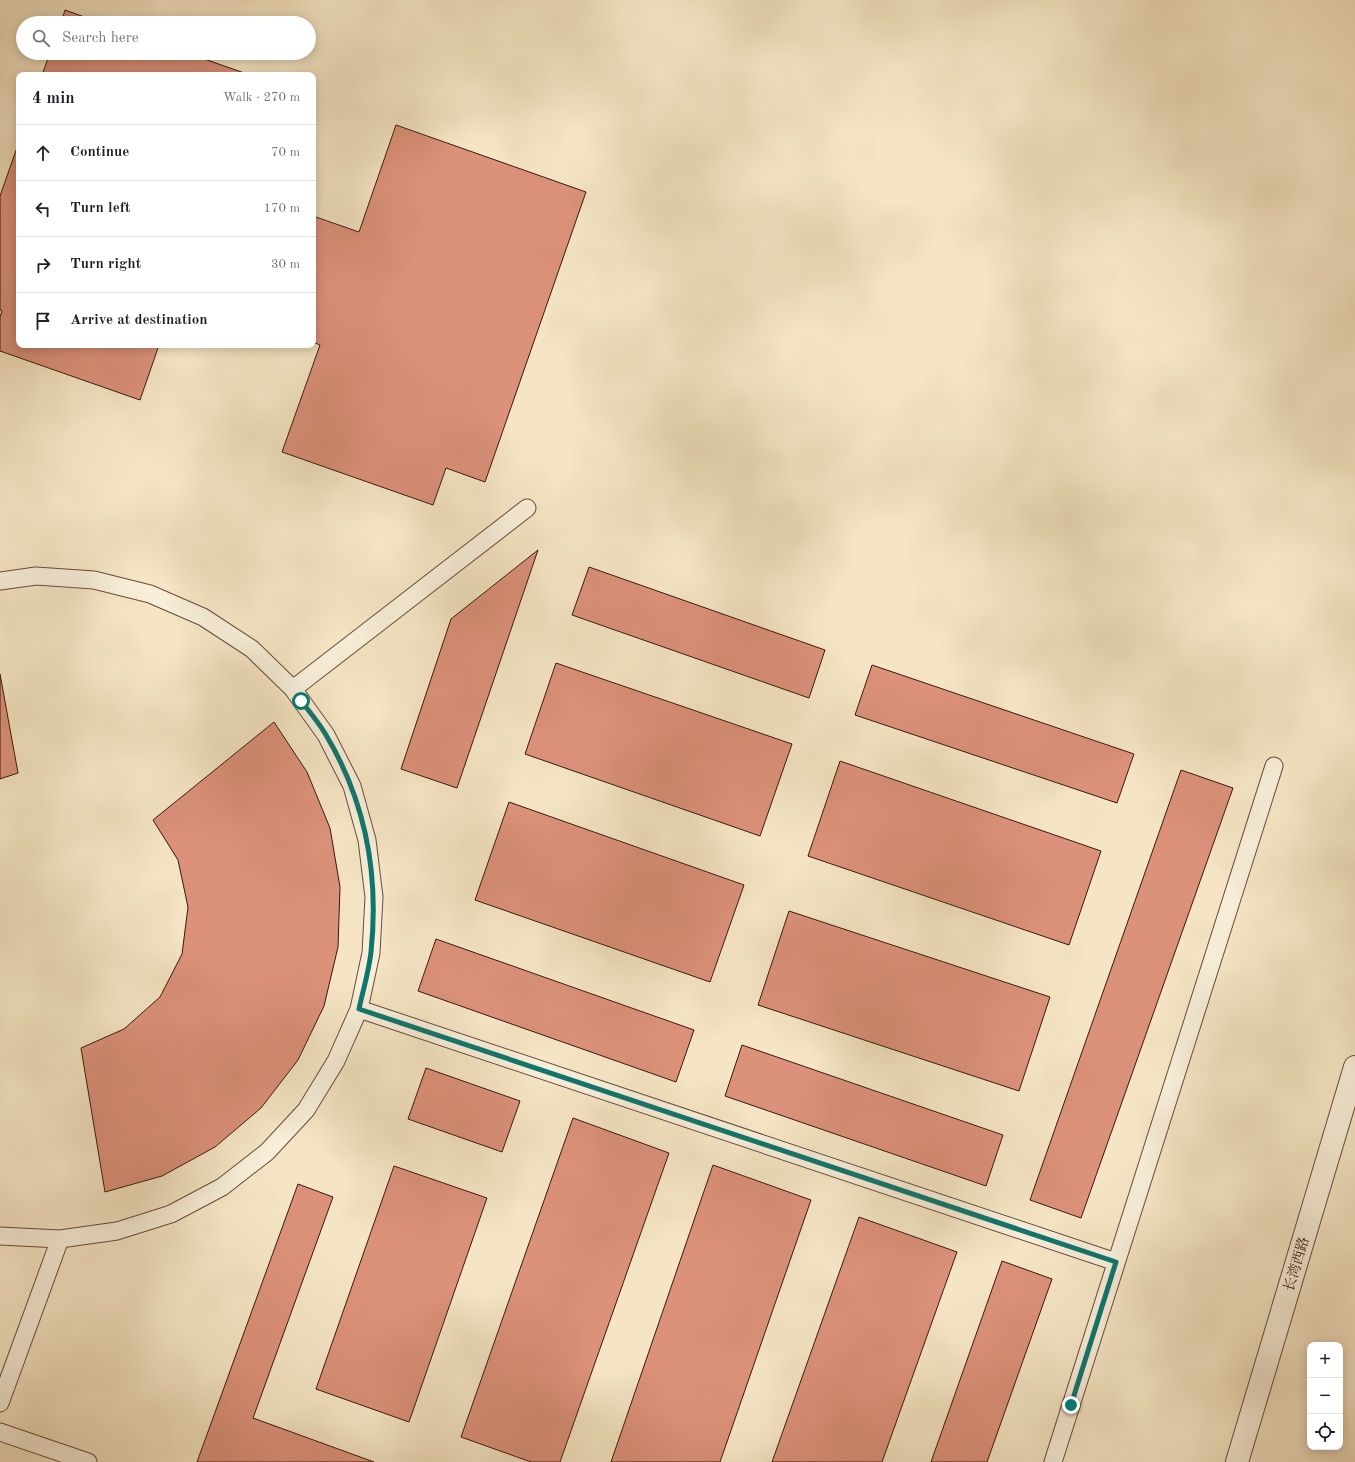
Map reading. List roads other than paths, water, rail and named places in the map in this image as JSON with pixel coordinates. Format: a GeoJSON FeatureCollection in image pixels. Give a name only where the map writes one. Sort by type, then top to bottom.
{"type":"FeatureCollection","features":[{"type":"Feature","properties":{"kind":"street","name":"长湾西路"},"geometry":{"type":"LineString","coordinates":[[1237,1462],[1355,1067]]}},
{"type":"Feature","properties":{"kind":"lane"},"geometry":{"type":"LineString","coordinates":[[293,689],[527,508]]}},
{"type":"Feature","properties":{"kind":"lane"},"geometry":{"type":"LineString","coordinates":[[0,581],[36,576],[94,580],[150,594],[203,617],[252,649],[293,689],[326,735],[352,786],[368,840],[374,897],[371,953],[359,1009],[336,1061],[306,1110],[267,1152],[222,1187],[171,1214],[117,1231],[60,1239],[0,1236]]}},
{"type":"Feature","properties":{"kind":"lane"},"geometry":{"type":"LineString","coordinates":[[1053,1462],[1274,766]]}},
{"type":"Feature","properties":{"kind":"lane"},"geometry":{"type":"LineString","coordinates":[[359,1009],[1116,1262]]}},
{"type":"Feature","properties":{"kind":"lane"},"geometry":{"type":"LineString","coordinates":[[0,1403],[60,1239]]}},
{"type":"Feature","properties":{"kind":"lane"},"geometry":{"type":"LineString","coordinates":[[0,1432],[88,1462]]}}]}
